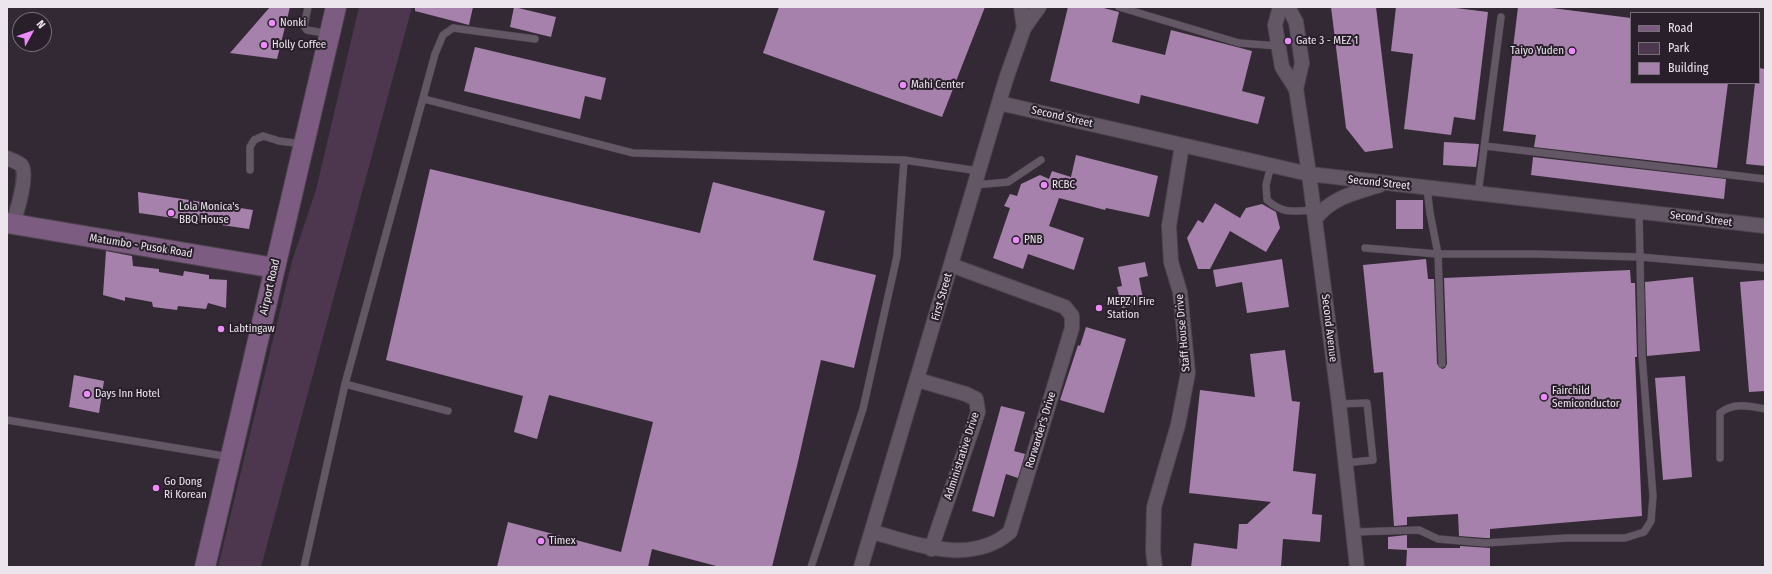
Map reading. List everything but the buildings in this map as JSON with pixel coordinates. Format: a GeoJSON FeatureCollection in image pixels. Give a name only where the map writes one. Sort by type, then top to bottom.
{"type":"FeatureCollection","features":[{"type":"Feature","properties":{"kind":"street","name":"Airport Road"},"geometry":{"type":"LineString","coordinates":[[205,567],[336,7]]}},
{"type":"Feature","properties":{"kind":"street","name":"First Street"},"geometry":{"type":"LineString","coordinates":[[1021,7],[1024,28]]}},
{"type":"Feature","properties":{"kind":"street","name":"First Street"},"geometry":{"type":"LineString","coordinates":[[861,567],[873,532],[999,103],[1024,28],[1039,7]]}},
{"type":"Feature","properties":{"kind":"street","name":"Second Avenue"},"geometry":{"type":"LineString","coordinates":[[1280,7],[1275,25],[1282,67],[1296,90]]}},
{"type":"Feature","properties":{"kind":"street","name":"Second Avenue"},"geometry":{"type":"LineString","coordinates":[[1288,7],[1296,22],[1302,64],[1296,90],[1309,174],[1339,404],[1357,567]]}},
{"type":"Feature","properties":{"kind":"street","name":"Second Street"},"geometry":{"type":"LineString","coordinates":[[999,103],[1309,174],[1765,226]]}},
{"type":"Feature","properties":{"kind":"street","name":"Staff House Drive"},"geometry":{"type":"LineString","coordinates":[[1155,567],[1153,551],[1154,506],[1178,425],[1188,374],[1180,292],[1171,262],[1169,226],[1182,145]]}},
{"type":"Feature","properties":{"kind":"street"},"geometry":{"type":"LineString","coordinates":[[7,158],[21,165],[24,170],[24,179],[10,224]]}},
{"type":"Feature","properties":{"kind":"street"},"geometry":{"type":"LineString","coordinates":[[1314,214],[1344,196],[1385,183]]}},
{"type":"Feature","properties":{"kind":"street","name":"Matumbo - Pusok Road"},"geometry":{"type":"LineString","coordinates":[[10,224],[275,268]]}},
{"type":"Feature","properties":{"kind":"street","name":"Rorwarder's Drive"},"geometry":{"type":"LineString","coordinates":[[873,532],[931,548],[968,549],[999,542],[1010,532],[1072,328],[1072,316],[1065,307],[951,265]]}},
{"type":"Feature","properties":{"kind":"street","name":"Administrative Drive"},"geometry":{"type":"LineString","coordinates":[[918,380],[966,394],[976,399],[978,412],[931,548]]}},
{"type":"Feature","properties":{"kind":"lane"},"geometry":{"type":"LineString","coordinates":[[308,7],[304,26],[307,30],[330,34]]}},
{"type":"Feature","properties":{"kind":"lane"},"geometry":{"type":"LineString","coordinates":[[1119,7],[1239,43],[1278,46]]}},
{"type":"Feature","properties":{"kind":"lane"},"geometry":{"type":"LineString","coordinates":[[1478,194],[1500,17]]}},
{"type":"Feature","properties":{"kind":"lane"},"geometry":{"type":"LineString","coordinates":[[304,567],[345,384],[424,99],[435,54],[443,35],[453,28],[535,39]]}},
{"type":"Feature","properties":{"kind":"lane"},"geometry":{"type":"LineString","coordinates":[[424,99],[633,152],[904,160],[979,171]]}},
{"type":"Feature","properties":{"kind":"lane"},"geometry":{"type":"LineString","coordinates":[[250,170],[250,147],[254,140],[263,136],[279,141],[304,144]]}},
{"type":"Feature","properties":{"kind":"lane"},"geometry":{"type":"LineString","coordinates":[[1485,146],[1765,179]]}},
{"type":"Feature","properties":{"kind":"lane"},"geometry":{"type":"LineString","coordinates":[[811,567],[863,409],[897,256],[904,160]]}},
{"type":"Feature","properties":{"kind":"lane"},"geometry":{"type":"LineString","coordinates":[[975,185],[1008,182],[1041,160]]}},
{"type":"Feature","properties":{"kind":"lane"},"geometry":{"type":"LineString","coordinates":[[1271,165],[1266,186],[1267,200],[1275,207],[1285,212],[1314,214]]}},
{"type":"Feature","properties":{"kind":"lane"},"geometry":{"type":"LineString","coordinates":[[1427,188],[1438,254],[1442,364]]}},
{"type":"Feature","properties":{"kind":"lane"},"geometry":{"type":"LineString","coordinates":[[1353,532],[1419,530],[1438,539],[1485,543],[1567,538],[1625,538],[1644,532],[1651,521],[1653,496],[1642,355],[1639,212]]}},
{"type":"Feature","properties":{"kind":"lane"},"geometry":{"type":"LineString","coordinates":[[1366,248],[1438,254],[1538,254],[1640,257],[1765,268]]}},
{"type":"Feature","properties":{"kind":"lane"},"geometry":{"type":"LineString","coordinates":[[345,384],[448,411]]}},
{"type":"Feature","properties":{"kind":"lane"},"geometry":{"type":"LineString","coordinates":[[1339,404],[1367,403],[1373,460],[1345,462]]}},
{"type":"Feature","properties":{"kind":"lane"},"geometry":{"type":"LineString","coordinates":[[1720,458],[1720,413],[1734,406],[1749,406],[1765,409]]}},
{"type":"Feature","properties":{"kind":"lane"},"geometry":{"type":"LineString","coordinates":[[7,420],[230,457]]}},
{"type":"Feature","properties":{"kind":"green space"},"geometry":{"type":"Polygon","coordinates":[[[359,7],[412,7],[261,567],[218,567],[292,261],[316,190],[359,7]]]}},
{"type":"Feature","properties":{"kind":"place","name":"Nonki"},"geometry":{"type":"Point","coordinates":[272,23]}},
{"type":"Feature","properties":{"kind":"place","name":"Gate 3 - MEZ 1"},"geometry":{"type":"Point","coordinates":[1288,41]}},
{"type":"Feature","properties":{"kind":"place","name":"Holly Coffee"},"geometry":{"type":"Point","coordinates":[264,45]}},
{"type":"Feature","properties":{"kind":"place","name":"Taiyo Yuden"},"geometry":{"type":"Point","coordinates":[1572,51]}},
{"type":"Feature","properties":{"kind":"place","name":"Mahi Center"},"geometry":{"type":"Point","coordinates":[903,85]}},
{"type":"Feature","properties":{"kind":"place","name":"RCBC"},"geometry":{"type":"Point","coordinates":[1044,185]}},
{"type":"Feature","properties":{"kind":"place","name":"Lola Monica's BBQ House"},"geometry":{"type":"Point","coordinates":[171,213]}},
{"type":"Feature","properties":{"kind":"place","name":"PNB"},"geometry":{"type":"Point","coordinates":[1016,240]}},
{"type":"Feature","properties":{"kind":"place","name":"MEPZ I Fire Station"},"geometry":{"type":"Point","coordinates":[1099,308]}},
{"type":"Feature","properties":{"kind":"place","name":"Labtingaw"},"geometry":{"type":"Point","coordinates":[221,329]}},
{"type":"Feature","properties":{"kind":"place","name":"Days Inn Hotel"},"geometry":{"type":"Point","coordinates":[87,394]}},
{"type":"Feature","properties":{"kind":"place","name":"Fairchild Semiconductor"},"geometry":{"type":"Point","coordinates":[1544,397]}},
{"type":"Feature","properties":{"kind":"place","name":"Go Dong Ri Korean"},"geometry":{"type":"Point","coordinates":[156,488]}},
{"type":"Feature","properties":{"kind":"place","name":"Timex"},"geometry":{"type":"Point","coordinates":[541,541]}}]}
